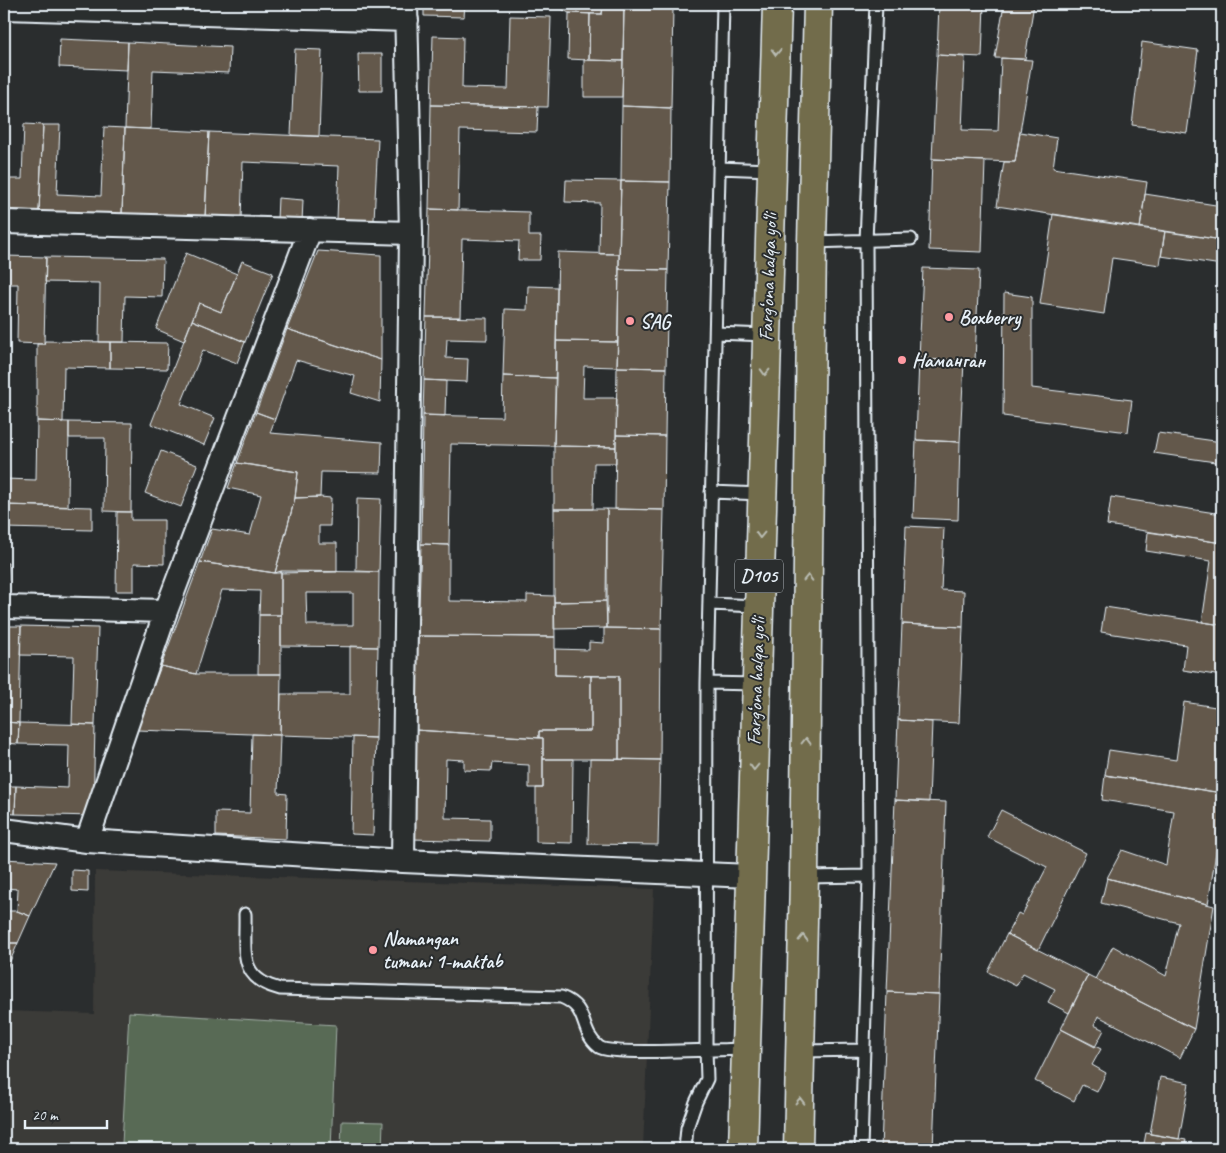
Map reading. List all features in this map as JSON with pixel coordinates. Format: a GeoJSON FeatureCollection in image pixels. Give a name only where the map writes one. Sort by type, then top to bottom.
{"type":"FeatureCollection","features":[{"type":"Feature","properties":{"kind":"highway","name":"Farg‘ona halqa yo‘li"},"geometry":{"type":"LineString","coordinates":[[743,1149],[777,4]]}},
{"type":"Feature","properties":{"kind":"highway","name":"D105"},"geometry":{"type":"LineString","coordinates":[[798,1149],[804,877],[812,242],[818,4]]}},
{"type":"Feature","properties":{"kind":"street"},"geometry":{"type":"LineString","coordinates":[[4,8],[406,12],[411,233],[403,861]]}},
{"type":"Feature","properties":{"kind":"street"},"geometry":{"type":"LineString","coordinates":[[4,222],[411,233]]}},
{"type":"Feature","properties":{"kind":"street"},"geometry":{"type":"LineString","coordinates":[[87,841],[166,611],[310,230]]}},
{"type":"Feature","properties":{"kind":"street"},"geometry":{"type":"LineString","coordinates":[[4,607],[166,611]]}},
{"type":"Feature","properties":{"kind":"street"},"geometry":{"type":"LineString","coordinates":[[4,830],[87,841],[403,861],[750,876]]}},
{"type":"Feature","properties":{"kind":"lane"},"geometry":{"type":"LineString","coordinates":[[684,1149],[696,1102],[707,1078],[707,682],[723,4]]}},
{"type":"Feature","properties":{"kind":"lane"},"geometry":{"type":"LineString","coordinates":[[861,1149],[869,876],[866,241],[876,4]]}},
{"type":"Feature","properties":{"kind":"lane"},"geometry":{"type":"LineString","coordinates":[[719,168],[772,170]]}},
{"type":"Feature","properties":{"kind":"lane"},"geometry":{"type":"LineString","coordinates":[[812,242],[911,239]]}},
{"type":"Feature","properties":{"kind":"lane"},"geometry":{"type":"LineString","coordinates":[[716,333],[766,335]]}},
{"type":"Feature","properties":{"kind":"lane"},"geometry":{"type":"LineString","coordinates":[[711,492],[762,494]]}},
{"type":"Feature","properties":{"kind":"lane"},"geometry":{"type":"LineString","coordinates":[[709,604],[758,606]]}},
{"type":"Feature","properties":{"kind":"lane"},"geometry":{"type":"LineString","coordinates":[[707,682],[756,684]]}},
{"type":"Feature","properties":{"kind":"lane"},"geometry":{"type":"LineString","coordinates":[[804,877],[869,876]]}},
{"type":"Feature","properties":{"kind":"lane"},"geometry":{"type":"LineString","coordinates":[[245,914],[247,965],[253,976],[266,985],[280,989],[561,997],[571,1001],[578,1008],[588,1033],[593,1041],[602,1049],[624,1052],[746,1049]]}},
{"type":"Feature","properties":{"kind":"lane"},"geometry":{"type":"LineString","coordinates":[[801,1051],[864,1050]]}},
{"type":"Feature","properties":{"kind":"shaded area","name":"Namangan tumani 1-maktab"},"geometry":{"type":"Polygon","coordinates":[[[95,871],[654,889],[643,1149],[8,1149],[4,1147],[4,1011],[94,1014],[95,871]]]}},
{"type":"Feature","properties":{"kind":"green space"},"geometry":{"type":"Polygon","coordinates":[[[129,1012],[336,1025],[331,1149],[218,1149],[122,1144],[129,1012]]]}},
{"type":"Feature","properties":{"kind":"green space"},"geometry":{"type":"Polygon","coordinates":[[[342,1121],[383,1122],[382,1149],[341,1149],[342,1121]]]}},
{"type":"Feature","properties":{"kind":"building"},"geometry":{"type":"Polygon","coordinates":[[[424,4],[465,4],[464,17],[424,16],[424,4]]]}},
{"type":"Feature","properties":{"kind":"building"},"geometry":{"type":"Polygon","coordinates":[[[552,4],[603,4],[602,14],[569,13],[552,4]]]}},
{"type":"Feature","properties":{"kind":"building"},"geometry":{"type":"Polygon","coordinates":[[[624,4],[673,4],[673,8],[624,7],[624,4]]]}},
{"type":"Feature","properties":{"kind":"building"},"geometry":{"type":"Polygon","coordinates":[[[939,4],[984,4],[982,57],[937,55],[939,4]]]}},
{"type":"Feature","properties":{"kind":"building"},"geometry":{"type":"Polygon","coordinates":[[[1004,4],[1034,4],[1025,59],[995,58],[1004,4]]]}},
{"type":"Feature","properties":{"kind":"building"},"geometry":{"type":"Polygon","coordinates":[[[603,7],[624,7],[623,61],[589,60],[590,14],[602,14],[603,7]]]}},
{"type":"Feature","properties":{"kind":"building"},"geometry":{"type":"Polygon","coordinates":[[[624,7],[673,8],[671,108],[622,106],[624,7]]]}},
{"type":"Feature","properties":{"kind":"building"},"geometry":{"type":"Polygon","coordinates":[[[569,13],[590,14],[589,60],[568,59],[569,13]]]}},
{"type":"Feature","properties":{"kind":"building"},"geometry":{"type":"Polygon","coordinates":[[[510,16],[551,17],[548,107],[431,105],[433,36],[463,37],[462,88],[508,89],[510,16]]]}},
{"type":"Feature","properties":{"kind":"building"},"geometry":{"type":"Polygon","coordinates":[[[60,39],[128,42],[127,70],[59,67],[60,39]]]}},
{"type":"Feature","properties":{"kind":"building"},"geometry":{"type":"Polygon","coordinates":[[[128,42],[230,47],[229,73],[153,70],[151,129],[125,128],[128,42]]]}},
{"type":"Feature","properties":{"kind":"building"},"geometry":{"type":"Polygon","coordinates":[[[1142,42],[1198,50],[1187,133],[1132,125],[1142,42]]]}},
{"type":"Feature","properties":{"kind":"building"},"geometry":{"type":"Polygon","coordinates":[[[295,49],[322,50],[319,136],[291,135],[295,49]]]}},
{"type":"Feature","properties":{"kind":"building"},"geometry":{"type":"Polygon","coordinates":[[[358,54],[382,54],[382,91],[359,91],[358,54]]]}},
{"type":"Feature","properties":{"kind":"building"},"geometry":{"type":"Polygon","coordinates":[[[937,55],[965,57],[962,130],[998,131],[1001,58],[1032,60],[1015,162],[932,159],[937,55]]]}},
{"type":"Feature","properties":{"kind":"building"},"geometry":{"type":"Polygon","coordinates":[[[584,60],[623,61],[622,97],[584,97],[584,60]]]}},
{"type":"Feature","properties":{"kind":"building"},"geometry":{"type":"Polygon","coordinates":[[[431,105],[538,107],[537,132],[460,130],[458,210],[429,209],[431,105]]]}},
{"type":"Feature","properties":{"kind":"building"},"geometry":{"type":"Polygon","coordinates":[[[622,106],[671,108],[670,182],[621,181],[622,106]]]}},
{"type":"Feature","properties":{"kind":"building"},"geometry":{"type":"Polygon","coordinates":[[[24,124],[43,125],[39,211],[4,209],[4,179],[22,179],[24,124]]]}},
{"type":"Feature","properties":{"kind":"building"},"geometry":{"type":"Polygon","coordinates":[[[43,125],[60,125],[57,194],[101,196],[104,127],[125,128],[122,214],[39,211],[43,125]]]}},
{"type":"Feature","properties":{"kind":"building"},"geometry":{"type":"Polygon","coordinates":[[[125,128],[209,132],[205,218],[122,214],[125,128]]]}},
{"type":"Feature","properties":{"kind":"building"},"geometry":{"type":"Polygon","coordinates":[[[209,132],[378,139],[374,220],[337,219],[339,166],[243,162],[241,219],[205,218],[209,132]]]}},
{"type":"Feature","properties":{"kind":"building"},"geometry":{"type":"Polygon","coordinates":[[[1020,132],[1057,138],[1053,168],[1147,182],[1140,228],[997,206],[1004,162],[1015,162],[1020,132]]]}},
{"type":"Feature","properties":{"kind":"building"},"geometry":{"type":"Polygon","coordinates":[[[932,159],[985,161],[982,252],[929,250],[932,159]]]}},
{"type":"Feature","properties":{"kind":"building"},"geometry":{"type":"Polygon","coordinates":[[[566,180],[621,181],[619,254],[599,254],[600,203],[565,202],[566,180]]]}},
{"type":"Feature","properties":{"kind":"building"},"geometry":{"type":"Polygon","coordinates":[[[621,181],[670,182],[668,270],[619,269],[621,181]]]}},
{"type":"Feature","properties":{"kind":"building"},"geometry":{"type":"Polygon","coordinates":[[[1145,194],[1222,206],[1222,240],[1140,228],[1145,194]]]}},
{"type":"Feature","properties":{"kind":"building"},"geometry":{"type":"Polygon","coordinates":[[[278,198],[303,200],[302,222],[277,220],[278,198]]]}},
{"type":"Feature","properties":{"kind":"building"},"geometry":{"type":"Polygon","coordinates":[[[429,209],[529,212],[529,236],[541,236],[540,260],[518,260],[519,241],[462,239],[460,317],[426,317],[429,209]]]}},
{"type":"Feature","properties":{"kind":"building"},"geometry":{"type":"Polygon","coordinates":[[[1053,214],[1165,231],[1160,265],[1112,258],[1104,314],[1040,304],[1053,214]]]}},
{"type":"Feature","properties":{"kind":"building"},"geometry":{"type":"Polygon","coordinates":[[[1165,231],[1222,240],[1222,265],[1161,256],[1165,231]]]}},
{"type":"Feature","properties":{"kind":"building"},"geometry":{"type":"Polygon","coordinates":[[[318,251],[381,255],[381,360],[287,329],[318,251]]]}},
{"type":"Feature","properties":{"kind":"building"},"geometry":{"type":"Polygon","coordinates":[[[558,252],[619,254],[618,342],[556,341],[558,252]]]}},
{"type":"Feature","properties":{"kind":"building"},"geometry":{"type":"Polygon","coordinates":[[[186,253],[237,274],[221,312],[199,303],[184,341],[156,329],[186,253]]]}},
{"type":"Feature","properties":{"kind":"building"},"geometry":{"type":"Polygon","coordinates":[[[4,256],[46,257],[44,344],[17,343],[18,284],[4,284],[4,256]]]}},
{"type":"Feature","properties":{"kind":"building"},"geometry":{"type":"Polygon","coordinates":[[[46,257],[163,259],[162,297],[125,296],[124,342],[99,342],[100,283],[45,282],[46,257]]]}},
{"type":"Feature","properties":{"kind":"building"},"geometry":{"type":"Polygon","coordinates":[[[242,261],[273,273],[245,342],[192,320],[199,303],[221,312],[242,261]]]}},
{"type":"Feature","properties":{"kind":"building"},"geometry":{"type":"Polygon","coordinates":[[[923,268],[979,270],[975,361],[919,359],[923,268]]]}},
{"type":"Feature","properties":{"kind":"building"},"geometry":{"type":"Polygon","coordinates":[[[619,269],[668,270],[666,368],[617,367],[619,269]]]}},
{"type":"Feature","properties":{"kind":"building"},"geometry":{"type":"Polygon","coordinates":[[[528,286],[557,287],[556,378],[503,376],[505,309],[527,310],[528,286]]]}},
{"type":"Feature","properties":{"kind":"building"},"geometry":{"type":"Polygon","coordinates":[[[1004,293],[1032,297],[1032,388],[1132,400],[1128,432],[1003,416],[1004,293]]]}},
{"type":"Feature","properties":{"kind":"building"},"geometry":{"type":"Polygon","coordinates":[[[426,317],[487,318],[487,340],[447,339],[446,358],[468,359],[467,382],[424,380],[426,317]]]}},
{"type":"Feature","properties":{"kind":"building"},"geometry":{"type":"Polygon","coordinates":[[[192,320],[245,342],[237,363],[203,350],[181,404],[215,418],[204,445],[151,424],[192,320]]]}},
{"type":"Feature","properties":{"kind":"building"},"geometry":{"type":"Polygon","coordinates":[[[287,329],[381,360],[380,402],[351,393],[355,376],[296,360],[275,419],[256,412],[287,329]]]}},
{"type":"Feature","properties":{"kind":"building"},"geometry":{"type":"Polygon","coordinates":[[[45,341],[110,342],[110,368],[64,367],[63,422],[37,421],[37,344],[44,344],[45,341]]]}},
{"type":"Feature","properties":{"kind":"building"},"geometry":{"type":"Polygon","coordinates":[[[556,341],[618,342],[617,367],[584,366],[583,398],[617,398],[616,447],[554,446],[556,341]]]}},
{"type":"Feature","properties":{"kind":"building"},"geometry":{"type":"Polygon","coordinates":[[[110,342],[168,343],[167,369],[110,368],[110,342]]]}},
{"type":"Feature","properties":{"kind":"building"},"geometry":{"type":"Polygon","coordinates":[[[919,359],[964,361],[960,442],[916,440],[919,359]]]}},
{"type":"Feature","properties":{"kind":"building"},"geometry":{"type":"Polygon","coordinates":[[[617,367],[666,368],[665,436],[616,435],[617,367]]]}},
{"type":"Feature","properties":{"kind":"building"},"geometry":{"type":"Polygon","coordinates":[[[503,376],[556,378],[554,446],[451,444],[449,545],[421,544],[423,415],[502,417],[503,376]]]}},
{"type":"Feature","properties":{"kind":"building"},"geometry":{"type":"Polygon","coordinates":[[[424,380],[446,381],[445,416],[423,415],[424,380]]]}},
{"type":"Feature","properties":{"kind":"building"},"geometry":{"type":"Polygon","coordinates":[[[256,412],[275,419],[270,433],[382,442],[381,473],[321,472],[320,497],[295,498],[298,472],[237,463],[256,412]]]}},
{"type":"Feature","properties":{"kind":"building"},"geometry":{"type":"Polygon","coordinates":[[[37,421],[69,422],[68,507],[4,505],[4,479],[36,480],[37,421]]]}},
{"type":"Feature","properties":{"kind":"building"},"geometry":{"type":"Polygon","coordinates":[[[69,422],[132,423],[131,512],[104,511],[105,438],[69,438],[69,422]]]}},
{"type":"Feature","properties":{"kind":"building"},"geometry":{"type":"Polygon","coordinates":[[[1158,433],[1222,442],[1222,463],[1154,453],[1158,433]]]}},
{"type":"Feature","properties":{"kind":"building"},"geometry":{"type":"Polygon","coordinates":[[[616,435],[665,436],[664,510],[615,509],[616,435]]]}},
{"type":"Feature","properties":{"kind":"building"},"geometry":{"type":"Polygon","coordinates":[[[916,440],[960,442],[958,520],[913,518],[916,440]]]}},
{"type":"Feature","properties":{"kind":"building"},"geometry":{"type":"Polygon","coordinates":[[[554,446],[616,447],[616,463],[594,463],[593,509],[554,509],[554,446]]]}},
{"type":"Feature","properties":{"kind":"building"},"geometry":{"type":"Polygon","coordinates":[[[161,451],[197,465],[181,507],[145,493],[161,451]]]}},
{"type":"Feature","properties":{"kind":"building"},"geometry":{"type":"Polygon","coordinates":[[[237,463],[298,472],[295,498],[275,573],[200,562],[212,529],[250,535],[261,495],[228,488],[237,463]]]}},
{"type":"Feature","properties":{"kind":"building"},"geometry":{"type":"Polygon","coordinates":[[[1111,497],[1222,514],[1222,543],[1107,525],[1111,497]]]}},
{"type":"Feature","properties":{"kind":"building"},"geometry":{"type":"Polygon","coordinates":[[[295,498],[331,498],[330,526],[319,526],[319,543],[337,543],[337,572],[275,573],[295,498]]]}},
{"type":"Feature","properties":{"kind":"building"},"geometry":{"type":"Polygon","coordinates":[[[357,498],[381,499],[379,572],[356,571],[357,498]]]}},
{"type":"Feature","properties":{"kind":"building"},"geometry":{"type":"Polygon","coordinates":[[[4,505],[92,507],[92,530],[4,528],[4,505]]]}},
{"type":"Feature","properties":{"kind":"building"},"geometry":{"type":"Polygon","coordinates":[[[554,509],[607,509],[606,601],[554,602],[554,509]]]}},
{"type":"Feature","properties":{"kind":"building"},"geometry":{"type":"Polygon","coordinates":[[[607,509],[664,510],[661,629],[607,628],[607,509]]]}},
{"type":"Feature","properties":{"kind":"building"},"geometry":{"type":"Polygon","coordinates":[[[117,512],[131,512],[131,520],[164,520],[164,564],[134,563],[134,591],[116,591],[117,512]]]}},
{"type":"Feature","properties":{"kind":"building"},"geometry":{"type":"Polygon","coordinates":[[[906,526],[944,528],[941,590],[964,591],[963,627],[902,624],[906,526]]]}},
{"type":"Feature","properties":{"kind":"building"},"geometry":{"type":"Polygon","coordinates":[[[1148,532],[1222,543],[1222,625],[1202,622],[1211,561],[1146,551],[1148,532]]]}},
{"type":"Feature","properties":{"kind":"building"},"geometry":{"type":"Polygon","coordinates":[[[421,544],[449,545],[449,601],[527,602],[527,595],[554,596],[555,637],[418,636],[421,544]]]}},
{"type":"Feature","properties":{"kind":"building"},"geometry":{"type":"Polygon","coordinates":[[[200,562],[275,573],[281,571],[281,615],[259,615],[260,591],[222,590],[196,674],[161,666],[200,562]]]}},
{"type":"Feature","properties":{"kind":"building"},"geometry":{"type":"Polygon","coordinates":[[[4,563],[8,563],[7,588],[4,588],[4,563]]]}},
{"type":"Feature","properties":{"kind":"building"},"geometry":{"type":"Polygon","coordinates":[[[281,571],[379,572],[378,647],[281,646],[281,571]],[[306,593],[307,625],[353,625],[353,593],[306,593]]]}},
{"type":"Feature","properties":{"kind":"building"},"geometry":{"type":"Polygon","coordinates":[[[606,601],[607,628],[554,629],[554,602],[606,601]]]}},
{"type":"Feature","properties":{"kind":"building"},"geometry":{"type":"Polygon","coordinates":[[[1105,607],[1222,625],[1222,676],[1183,670],[1186,645],[1101,632],[1105,607]]]}},
{"type":"Feature","properties":{"kind":"building"},"geometry":{"type":"Polygon","coordinates":[[[259,615],[281,615],[281,674],[258,674],[259,615]]]}},
{"type":"Feature","properties":{"kind":"building"},"geometry":{"type":"Polygon","coordinates":[[[902,624],[963,627],[959,723],[898,720],[902,624]]]}},
{"type":"Feature","properties":{"kind":"building"},"geometry":{"type":"Polygon","coordinates":[[[4,626],[21,626],[19,723],[4,722],[4,626]]]}},
{"type":"Feature","properties":{"kind":"building"},"geometry":{"type":"Polygon","coordinates":[[[21,626],[98,628],[95,725],[72,724],[74,656],[20,655],[21,626]]]}},
{"type":"Feature","properties":{"kind":"building"},"geometry":{"type":"Polygon","coordinates":[[[604,628],[661,629],[660,760],[619,759],[619,676],[555,675],[555,649],[589,650],[589,642],[604,643],[604,628]]]}},
{"type":"Feature","properties":{"kind":"building"},"geometry":{"type":"Polygon","coordinates":[[[418,636],[555,637],[555,675],[591,676],[591,731],[539,731],[539,738],[415,730],[418,636]]]}},
{"type":"Feature","properties":{"kind":"building"},"geometry":{"type":"Polygon","coordinates":[[[350,646],[378,647],[376,738],[280,735],[281,694],[350,694],[350,646]]]}},
{"type":"Feature","properties":{"kind":"building"},"geometry":{"type":"Polygon","coordinates":[[[161,666],[196,674],[281,674],[280,735],[137,730],[161,666]]]}},
{"type":"Feature","properties":{"kind":"building"},"geometry":{"type":"Polygon","coordinates":[[[591,676],[619,676],[619,759],[543,759],[543,738],[539,738],[539,731],[591,731],[591,676]]]}},
{"type":"Feature","properties":{"kind":"building"},"geometry":{"type":"Polygon","coordinates":[[[1184,702],[1222,708],[1222,793],[1105,775],[1109,750],[1176,760],[1184,702]]]}},
{"type":"Feature","properties":{"kind":"building"},"geometry":{"type":"Polygon","coordinates":[[[898,720],[932,722],[929,802],[895,800],[898,720]]]}},
{"type":"Feature","properties":{"kind":"building"},"geometry":{"type":"Polygon","coordinates":[[[4,722],[19,723],[18,744],[4,743],[4,722]]]}},
{"type":"Feature","properties":{"kind":"building"},"geometry":{"type":"Polygon","coordinates":[[[19,723],[95,725],[93,816],[15,814],[16,786],[68,788],[69,745],[18,744],[19,723]]]}},
{"type":"Feature","properties":{"kind":"building"},"geometry":{"type":"Polygon","coordinates":[[[415,730],[543,738],[543,788],[529,788],[529,765],[492,763],[491,771],[464,770],[464,760],[446,759],[445,818],[490,819],[490,841],[412,839],[415,730]]]}},
{"type":"Feature","properties":{"kind":"building"},"geometry":{"type":"Polygon","coordinates":[[[252,734],[280,735],[278,793],[287,794],[286,839],[216,836],[216,812],[250,813],[252,734]]]}},
{"type":"Feature","properties":{"kind":"building"},"geometry":{"type":"Polygon","coordinates":[[[353,737],[376,738],[373,835],[351,834],[353,737]]]}},
{"type":"Feature","properties":{"kind":"building"},"geometry":{"type":"Polygon","coordinates":[[[543,759],[573,759],[572,843],[536,842],[536,788],[543,788],[543,759]]]}},
{"type":"Feature","properties":{"kind":"building"},"geometry":{"type":"Polygon","coordinates":[[[590,759],[660,760],[658,845],[588,844],[590,759]]]}},
{"type":"Feature","properties":{"kind":"building"},"geometry":{"type":"Polygon","coordinates":[[[1105,775],[1222,793],[1222,813],[1208,904],[1107,878],[1122,850],[1166,865],[1174,811],[1102,800],[1105,775]]]}},
{"type":"Feature","properties":{"kind":"building"},"geometry":{"type":"Polygon","coordinates":[[[4,786],[16,786],[15,814],[4,813],[4,786]]]}},
{"type":"Feature","properties":{"kind":"building"},"geometry":{"type":"Polygon","coordinates":[[[895,800],[946,802],[939,994],[887,992],[895,800]]]}},
{"type":"Feature","properties":{"kind":"building"},"geometry":{"type":"Polygon","coordinates":[[[1001,810],[1086,853],[1038,950],[1007,934],[1018,913],[1022,915],[1047,867],[987,837],[1001,810]]]}},
{"type":"Feature","properties":{"kind":"building"},"geometry":{"type":"Polygon","coordinates":[[[4,859],[55,862],[30,916],[17,911],[18,889],[4,888],[4,859]]]}},
{"type":"Feature","properties":{"kind":"building"},"geometry":{"type":"Polygon","coordinates":[[[72,870],[88,871],[88,892],[72,891],[72,870]]]}},
{"type":"Feature","properties":{"kind":"building"},"geometry":{"type":"Polygon","coordinates":[[[1107,878],[1214,906],[1194,1029],[1095,979],[1113,946],[1166,976],[1179,923],[1101,903],[1107,878]]]}},
{"type":"Feature","properties":{"kind":"building"},"geometry":{"type":"Polygon","coordinates":[[[4,911],[17,911],[30,916],[18,943],[4,943],[4,911]]]}},
{"type":"Feature","properties":{"kind":"building"},"geometry":{"type":"Polygon","coordinates":[[[1007,934],[1088,975],[1069,1013],[1048,1002],[1055,989],[1023,973],[1016,986],[988,972],[1007,934]]]}},
{"type":"Feature","properties":{"kind":"building"},"geometry":{"type":"Polygon","coordinates":[[[4,943],[18,943],[4,975],[4,943]]]}},
{"type":"Feature","properties":{"kind":"building"},"geometry":{"type":"Polygon","coordinates":[[[1088,975],[1194,1029],[1180,1058],[1098,1016],[1094,1025],[1104,1030],[1095,1047],[1061,1029],[1088,975]]]}},
{"type":"Feature","properties":{"kind":"building"},"geometry":{"type":"Polygon","coordinates":[[[887,992],[939,994],[933,1149],[881,1149],[887,992]]]}},
{"type":"Feature","properties":{"kind":"building"},"geometry":{"type":"Polygon","coordinates":[[[1061,1029],[1101,1049],[1092,1065],[1106,1073],[1097,1092],[1082,1085],[1074,1101],[1035,1081],[1061,1029]]]}},
{"type":"Feature","properties":{"kind":"building"},"geometry":{"type":"Polygon","coordinates":[[[1160,1077],[1189,1083],[1179,1139],[1150,1134],[1160,1077]]]}},
{"type":"Feature","properties":{"kind":"building"},"geometry":{"type":"Polygon","coordinates":[[[1146,1133],[1186,1140],[1184,1149],[1143,1149],[1146,1133]]]}},
{"type":"Feature","properties":{"kind":"place","name":"Boxberry"},"geometry":{"type":"Point","coordinates":[949,317]}},
{"type":"Feature","properties":{"kind":"place","name":"SAG"},"geometry":{"type":"Point","coordinates":[630,321]}},
{"type":"Feature","properties":{"kind":"place","name":"Наманган"},"geometry":{"type":"Point","coordinates":[902,360]}},
{"type":"Feature","properties":{"kind":"place","name":"Namangan tumani 1-maktab"},"geometry":{"type":"Point","coordinates":[373,950]}}]}
